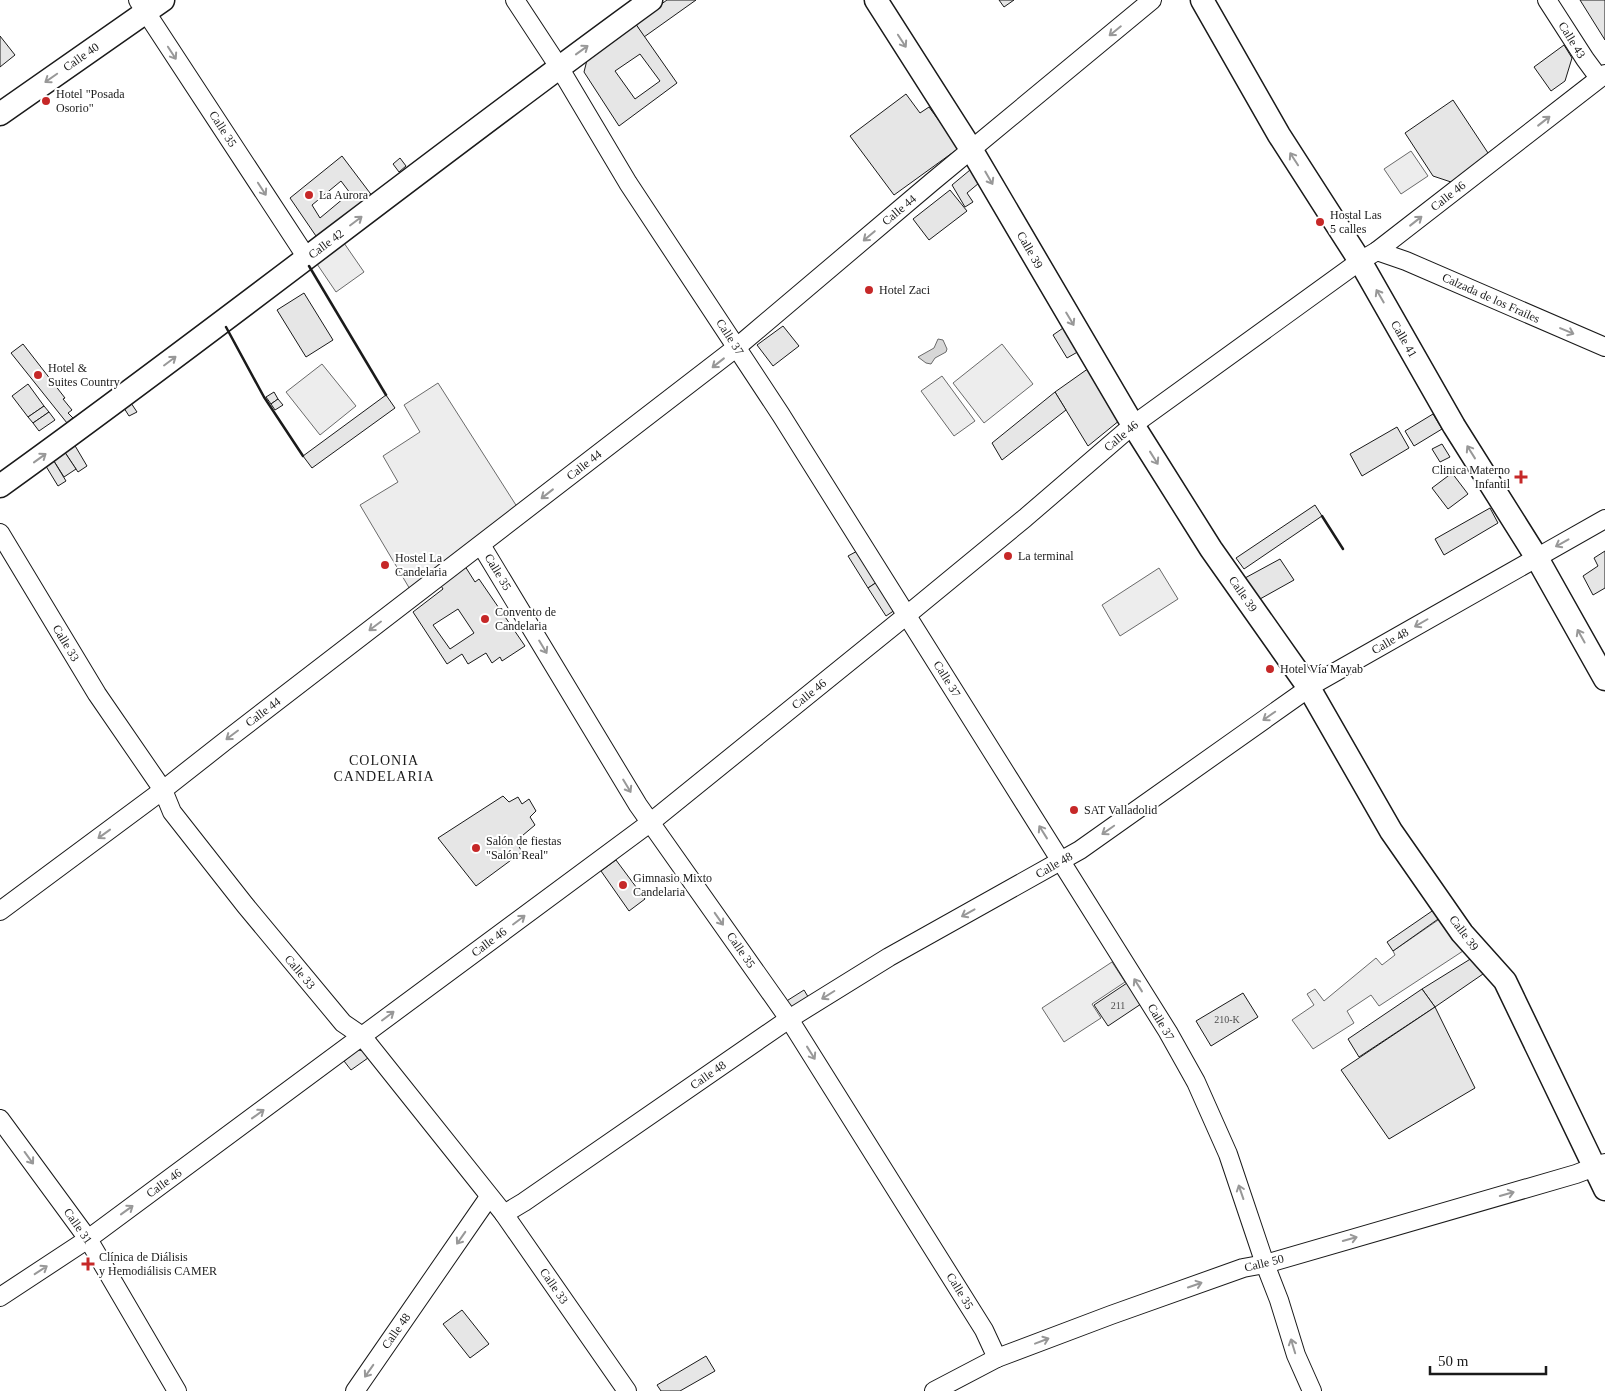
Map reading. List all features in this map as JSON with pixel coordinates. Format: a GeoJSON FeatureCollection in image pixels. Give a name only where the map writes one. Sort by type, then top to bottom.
{"type":"FeatureCollection","features":[{"type":"Feature","properties":{"kind":"main road","name":"Calle 42"},"geometry":{"type":"LineString","coordinates":[[0,486],[78,430],[558,67],[651,0]]}},
{"type":"Feature","properties":{"kind":"main road","name":"Calle 39"},"geometry":{"type":"LineString","coordinates":[[876,0],[972,149],[1133,425],[1211,549],[1309,688],[1391,830],[1462,932],[1505,981],[1600,1165],[1605,1189]]}},
{"type":"Feature","properties":{"kind":"main road","name":"Calle 41"},"geometry":{"type":"LineString","coordinates":[[1202,0],[1279,135],[1368,256],[1454,426],[1537,558],[1605,679]]}},
{"type":"Feature","properties":{"kind":"main road","name":"Calle 40"},"geometry":{"type":"LineString","coordinates":[[0,114],[149,4]]}},
{"type":"Feature","properties":{"kind":"street","name":"Calle 37"},"geometry":{"type":"LineString","coordinates":[[515,0],[628,182],[738,347],[1168,1032],[1196,1082],[1228,1154],[1279,1300],[1296,1355],[1312,1391]]}},
{"type":"Feature","properties":{"kind":"street","name":"Calle 44"},"geometry":{"type":"LineString","coordinates":[[0,911],[163,790],[738,347],[1152,0]]}},
{"type":"Feature","properties":{"kind":"street","name":"Calle 43"},"geometry":{"type":"LineString","coordinates":[[1547,0],[1584,59],[1602,76]]}},
{"type":"Feature","properties":{"kind":"street","name":"Calle 35"},"geometry":{"type":"LineString","coordinates":[[149,4],[307,258]]}},
{"type":"Feature","properties":{"kind":"street","name":"Calle 46"},"geometry":{"type":"LineString","coordinates":[[0,1297],[88,1239],[651,822],[1025,518],[1133,425],[1368,256],[1602,76]]}},
{"type":"Feature","properties":{"kind":"street","name":"Calzada de los Frailes"},"geometry":{"type":"LineString","coordinates":[[1368,256],[1406,261],[1605,347]]}},
{"type":"Feature","properties":{"kind":"street","name":"Calle 48"},"geometry":{"type":"LineString","coordinates":[[504,1214],[789,1019],[889,957],[1061,862],[1309,688],[1605,519]]}},
{"type":"Feature","properties":{"kind":"street","name":"Calle 33"},"geometry":{"type":"LineString","coordinates":[[0,533],[97,694],[163,790],[172,812],[245,905],[343,1024],[362,1036],[489,1198],[504,1214],[627,1391]]}},
{"type":"Feature","properties":{"kind":"street","name":"Calle 35"},"geometry":{"type":"LineString","coordinates":[[481,545],[638,805],[789,1019],[984,1330],[996,1358]]}},
{"type":"Feature","properties":{"kind":"street","name":"Calle 31"},"geometry":{"type":"LineString","coordinates":[[0,1118],[88,1239],[177,1391]]}},
{"type":"Feature","properties":{"kind":"street","name":"Calle 50"},"geometry":{"type":"LineString","coordinates":[[934,1391],[996,1358],[1243,1268],[1265,1264],[1600,1165]]}},
{"type":"Feature","properties":{"kind":"street","name":"Calle 48"},"geometry":{"type":"LineString","coordinates":[[355,1391],[489,1198]]}},
{"type":"Feature","properties":{"kind":"shaded area"},"geometry":{"type":"Polygon","coordinates":[[[1411,151],[1428,176],[1401,194],[1384,169],[1411,151]]]}},
{"type":"Feature","properties":{"kind":"shaded area"},"geometry":{"type":"Polygon","coordinates":[[[344,243],[364,272],[336,292],[317,264],[344,243]]]}},
{"type":"Feature","properties":{"kind":"shaded area"},"geometry":{"type":"Polygon","coordinates":[[[938,339],[943,340],[947,349],[946,352],[935,358],[931,364],[918,357],[934,348],[938,339]]]}},
{"type":"Feature","properties":{"kind":"shaded area"},"geometry":{"type":"Polygon","coordinates":[[[1002,344],[1033,384],[984,423],[953,383],[1002,344]]]}},
{"type":"Feature","properties":{"kind":"shaded area"},"geometry":{"type":"Polygon","coordinates":[[[322,364],[356,406],[320,435],[286,392],[322,364]]]}},
{"type":"Feature","properties":{"kind":"shaded area"},"geometry":{"type":"Polygon","coordinates":[[[942,376],[975,421],[954,436],[921,391],[942,376]]]}},
{"type":"Feature","properties":{"kind":"shaded area"},"geometry":{"type":"Polygon","coordinates":[[[438,383],[521,513],[414,596],[360,505],[398,482],[383,456],[420,432],[404,405],[438,383]]]}},
{"type":"Feature","properties":{"kind":"shaded area"},"geometry":{"type":"Polygon","coordinates":[[[1159,568],[1178,599],[1120,636],[1102,605],[1159,568]]]}},
{"type":"Feature","properties":{"kind":"shaded area"},"geometry":{"type":"Polygon","coordinates":[[[1441,918],[1463,951],[1379,1006],[1371,995],[1347,1011],[1354,1023],[1313,1049],[1292,1020],[1314,1005],[1307,994],[1315,989],[1324,1001],[1376,958],[1382,965],[1395,955],[1393,951],[1441,918]]]}},
{"type":"Feature","properties":{"kind":"shaded area"},"geometry":{"type":"Polygon","coordinates":[[[1112,962],[1125,982],[1092,1004],[1101,1018],[1064,1042],[1042,1008],[1112,962]]]}},
{"type":"Feature","properties":{"kind":"building"},"geometry":{"type":"Polygon","coordinates":[[[667,0],[696,0],[644,37],[635,23],[667,0]]]}},
{"type":"Feature","properties":{"kind":"building"},"geometry":{"type":"Polygon","coordinates":[[[999,0],[1014,0],[1004,7],[999,0]]]}},
{"type":"Feature","properties":{"kind":"building"},"geometry":{"type":"Polygon","coordinates":[[[1580,0],[1605,0],[1605,40],[1580,0]]]}},
{"type":"Feature","properties":{"kind":"building"},"geometry":{"type":"Polygon","coordinates":[[[635,23],[677,83],[619,126],[584,72],[587,60],[635,23]],[[640,54],[615,71],[635,99],[660,81],[640,54]]]}},
{"type":"Feature","properties":{"kind":"building"},"geometry":{"type":"Polygon","coordinates":[[[0,36],[15,55],[0,67],[0,36]]]}},
{"type":"Feature","properties":{"kind":"building"},"geometry":{"type":"Polygon","coordinates":[[[1564,45],[1572,58],[1565,81],[1551,91],[1534,67],[1564,45]]]}},
{"type":"Feature","properties":{"kind":"building"},"geometry":{"type":"Polygon","coordinates":[[[906,94],[920,113],[929,107],[959,148],[894,195],[850,136],[906,94]]]}},
{"type":"Feature","properties":{"kind":"building"},"geometry":{"type":"Polygon","coordinates":[[[1453,100],[1490,156],[1454,183],[1433,176],[1405,133],[1453,100]]]}},
{"type":"Feature","properties":{"kind":"building","name":"La Aurora"},"geometry":{"type":"Polygon","coordinates":[[[342,156],[373,197],[322,238],[316,236],[290,198],[342,156]],[[341,181],[312,205],[320,218],[350,193],[341,181]]]}},
{"type":"Feature","properties":{"kind":"building"},"geometry":{"type":"Polygon","coordinates":[[[400,158],[406,166],[399,172],[393,164],[400,158]]]}},
{"type":"Feature","properties":{"kind":"building"},"geometry":{"type":"Polygon","coordinates":[[[970,170],[979,183],[967,193],[973,202],[965,207],[952,185],[970,170]]]}},
{"type":"Feature","properties":{"kind":"building"},"geometry":{"type":"Polygon","coordinates":[[[950,190],[967,211],[929,240],[913,219],[950,190]]]}},
{"type":"Feature","properties":{"kind":"building"},"geometry":{"type":"Polygon","coordinates":[[[304,293],[333,340],[306,357],[277,310],[304,293]]]}},
{"type":"Feature","properties":{"kind":"building"},"geometry":{"type":"Polygon","coordinates":[[[783,326],[799,346],[773,366],[757,345],[783,326]]]}},
{"type":"Feature","properties":{"kind":"building"},"geometry":{"type":"Polygon","coordinates":[[[1066,326],[1081,350],[1067,358],[1053,335],[1066,326]]]}},
{"type":"Feature","properties":{"kind":"building","name":"Hotel & Suites Country"},"geometry":{"type":"Polygon","coordinates":[[[23,344],[65,398],[63,399],[72,410],[68,413],[73,418],[67,423],[11,353],[23,344]]]}},
{"type":"Feature","properties":{"kind":"building"},"geometry":{"type":"Polygon","coordinates":[[[1089,368],[1120,420],[1088,446],[1055,392],[1089,368]]]}},
{"type":"Feature","properties":{"kind":"building"},"geometry":{"type":"Polygon","coordinates":[[[28,384],[44,406],[28,417],[12,396],[28,384]]]}},
{"type":"Feature","properties":{"kind":"building"},"geometry":{"type":"Polygon","coordinates":[[[274,392],[278,399],[271,404],[266,397],[274,392]]]}},
{"type":"Feature","properties":{"kind":"building"},"geometry":{"type":"Polygon","coordinates":[[[1055,392],[1066,410],[1002,460],[992,443],[1055,392]]]}},
{"type":"Feature","properties":{"kind":"building"},"geometry":{"type":"Polygon","coordinates":[[[386,395],[395,408],[312,468],[303,456],[386,395]]]}},
{"type":"Feature","properties":{"kind":"building"},"geometry":{"type":"Polygon","coordinates":[[[278,399],[283,405],[275,410],[271,404],[278,399]]]}},
{"type":"Feature","properties":{"kind":"building"},"geometry":{"type":"Polygon","coordinates":[[[131,403],[137,412],[129,416],[124,408],[131,403]]]}},
{"type":"Feature","properties":{"kind":"building"},"geometry":{"type":"Polygon","coordinates":[[[44,406],[49,412],[33,423],[28,417],[44,406]]]}},
{"type":"Feature","properties":{"kind":"building"},"geometry":{"type":"Polygon","coordinates":[[[49,412],[55,420],[39,431],[33,423],[49,412]]]}},
{"type":"Feature","properties":{"kind":"building"},"geometry":{"type":"Polygon","coordinates":[[[1433,414],[1442,429],[1414,446],[1405,431],[1433,414]]]}},
{"type":"Feature","properties":{"kind":"building"},"geometry":{"type":"Polygon","coordinates":[[[1397,427],[1409,448],[1362,476],[1350,454],[1397,427]]]}},
{"type":"Feature","properties":{"kind":"building"},"geometry":{"type":"Polygon","coordinates":[[[74,444],[87,466],[78,472],[64,451],[74,444]]]}},
{"type":"Feature","properties":{"kind":"building"},"geometry":{"type":"Polygon","coordinates":[[[1442,444],[1450,457],[1440,462],[1432,449],[1442,444]]]}},
{"type":"Feature","properties":{"kind":"building"},"geometry":{"type":"Polygon","coordinates":[[[64,451],[76,469],[64,477],[52,458],[64,451]]]}},
{"type":"Feature","properties":{"kind":"building"},"geometry":{"type":"Polygon","coordinates":[[[52,458],[66,481],[58,486],[44,463],[52,458]]]}},
{"type":"Feature","properties":{"kind":"building"},"geometry":{"type":"Polygon","coordinates":[[[1452,473],[1468,494],[1448,509],[1432,488],[1452,473]]]}},
{"type":"Feature","properties":{"kind":"building"},"geometry":{"type":"Polygon","coordinates":[[[1315,505],[1322,516],[1244,569],[1236,558],[1315,505]]]}},
{"type":"Feature","properties":{"kind":"building"},"geometry":{"type":"Polygon","coordinates":[[[1490,508],[1498,523],[1444,555],[1435,539],[1490,508]]]}},
{"type":"Feature","properties":{"kind":"building"},"geometry":{"type":"Polygon","coordinates":[[[861,549],[880,580],[868,588],[848,556],[861,549]]]}},
{"type":"Feature","properties":{"kind":"building"},"geometry":{"type":"Polygon","coordinates":[[[1605,551],[1605,588],[1593,595],[1583,576],[1598,566],[1594,558],[1605,551]]]}},
{"type":"Feature","properties":{"kind":"building"},"geometry":{"type":"Polygon","coordinates":[[[1280,559],[1294,580],[1260,599],[1245,578],[1280,559]]]}},
{"type":"Feature","properties":{"kind":"building","name":"Convento de Candelaria"},"geometry":{"type":"Polygon","coordinates":[[[463,563],[475,582],[479,579],[525,646],[502,661],[500,657],[492,663],[486,653],[468,664],[462,654],[447,664],[413,612],[443,589],[438,581],[463,563]],[[458,609],[433,625],[450,649],[474,633],[458,609]]]}},
{"type":"Feature","properties":{"kind":"building"},"geometry":{"type":"Polygon","coordinates":[[[880,580],[898,608],[886,616],[868,588],[880,580]]]}},
{"type":"Feature","properties":{"kind":"building"},"geometry":{"type":"Polygon","coordinates":[[[503,796],[509,802],[518,797],[522,804],[529,799],[536,811],[530,817],[535,825],[516,841],[522,852],[476,886],[438,838],[503,796]]]}},
{"type":"Feature","properties":{"kind":"building","name":"Gimnasio Mixto Candelaria"},"geometry":{"type":"Polygon","coordinates":[[[616,860],[645,899],[629,911],[601,871],[616,860]]]}},
{"type":"Feature","properties":{"kind":"building"},"geometry":{"type":"Polygon","coordinates":[[[1435,909],[1441,917],[1393,951],[1387,942],[1435,909]]]}},
{"type":"Feature","properties":{"kind":"building"},"geometry":{"type":"Polygon","coordinates":[[[1472,958],[1483,974],[1435,1007],[1422,989],[1472,958]]]}},
{"type":"Feature","properties":{"kind":"building"},"geometry":{"type":"Polygon","coordinates":[[[1127,983],[1141,1004],[1108,1026],[1094,1005],[1127,983]]]}},
{"type":"Feature","properties":{"kind":"building"},"geometry":{"type":"Polygon","coordinates":[[[1422,989],[1435,1007],[1359,1057],[1348,1039],[1422,989]]]}},
{"type":"Feature","properties":{"kind":"building"},"geometry":{"type":"Polygon","coordinates":[[[804,990],[810,1000],[791,1012],[785,1002],[804,990]]]}},
{"type":"Feature","properties":{"kind":"building"},"geometry":{"type":"Polygon","coordinates":[[[1243,993],[1258,1017],[1211,1046],[1196,1021],[1243,993]]]}},
{"type":"Feature","properties":{"kind":"building"},"geometry":{"type":"Polygon","coordinates":[[[1435,1007],[1475,1088],[1389,1139],[1341,1070],[1435,1007]]]}},
{"type":"Feature","properties":{"kind":"building"},"geometry":{"type":"Polygon","coordinates":[[[358,1050],[364,1051],[368,1058],[351,1070],[344,1061],[358,1050]]]}},
{"type":"Feature","properties":{"kind":"building"},"geometry":{"type":"Polygon","coordinates":[[[462,1310],[489,1344],[470,1358],[443,1324],[462,1310]]]}},
{"type":"Feature","properties":{"kind":"building"},"geometry":{"type":"Polygon","coordinates":[[[706,1356],[715,1371],[680,1391],[661,1391],[657,1385],[706,1356]]]}},
{"type":"Feature","properties":{"kind":"wall"},"geometry":{"type":"LineString","coordinates":[[309,266],[386,395]]}},
{"type":"Feature","properties":{"kind":"wall"},"geometry":{"type":"LineString","coordinates":[[226,327],[264,397],[303,456]]}},
{"type":"Feature","properties":{"kind":"wall"},"geometry":{"type":"LineString","coordinates":[[1322,516],[1343,549]]}},
{"type":"Feature","properties":{"kind":"place","name":"Hotel \"Posada Osorio\""},"geometry":{"type":"Point","coordinates":[46,101]}},
{"type":"Feature","properties":{"kind":"place","name":"La Aurora"},"geometry":{"type":"Point","coordinates":[309,195]}},
{"type":"Feature","properties":{"kind":"place","name":"Hostal Las 5 calles"},"geometry":{"type":"Point","coordinates":[1320,222]}},
{"type":"Feature","properties":{"kind":"place","name":"Hotel Zaci"},"geometry":{"type":"Point","coordinates":[869,290]}},
{"type":"Feature","properties":{"kind":"place","name":"Hotel & Suites Country"},"geometry":{"type":"Point","coordinates":[38,375]}},
{"type":"Feature","properties":{"kind":"place","name":"Clinica Materno Infantil"},"geometry":{"type":"Point","coordinates":[1521,477]}},
{"type":"Feature","properties":{"kind":"place","name":"La terminal"},"geometry":{"type":"Point","coordinates":[1008,556]}},
{"type":"Feature","properties":{"kind":"place","name":"Hostel La Candelaria"},"geometry":{"type":"Point","coordinates":[385,565]}},
{"type":"Feature","properties":{"kind":"place","name":"Convento de Candelaria"},"geometry":{"type":"Point","coordinates":[485,619]}},
{"type":"Feature","properties":{"kind":"place","name":"Hotel Vía Mayab"},"geometry":{"type":"Point","coordinates":[1270,669]}},
{"type":"Feature","properties":{"kind":"place","name":"SAT Valladolid"},"geometry":{"type":"Point","coordinates":[1074,810]}},
{"type":"Feature","properties":{"kind":"place","name":"Salón de fiestas \"Salón Real\""},"geometry":{"type":"Point","coordinates":[476,848]}},
{"type":"Feature","properties":{"kind":"place","name":"Gimnasio Mixto Candelaria"},"geometry":{"type":"Point","coordinates":[623,885]}},
{"type":"Feature","properties":{"kind":"place","name":"Clínica de Diálisis y Hemodiálisis CAMER"},"geometry":{"type":"Point","coordinates":[88,1264]}},
{"type":"Feature","properties":{"kind":"district","name":"COLONIA CANDELARIA"},"geometry":{"type":"Point","coordinates":[384,768]}}]}
